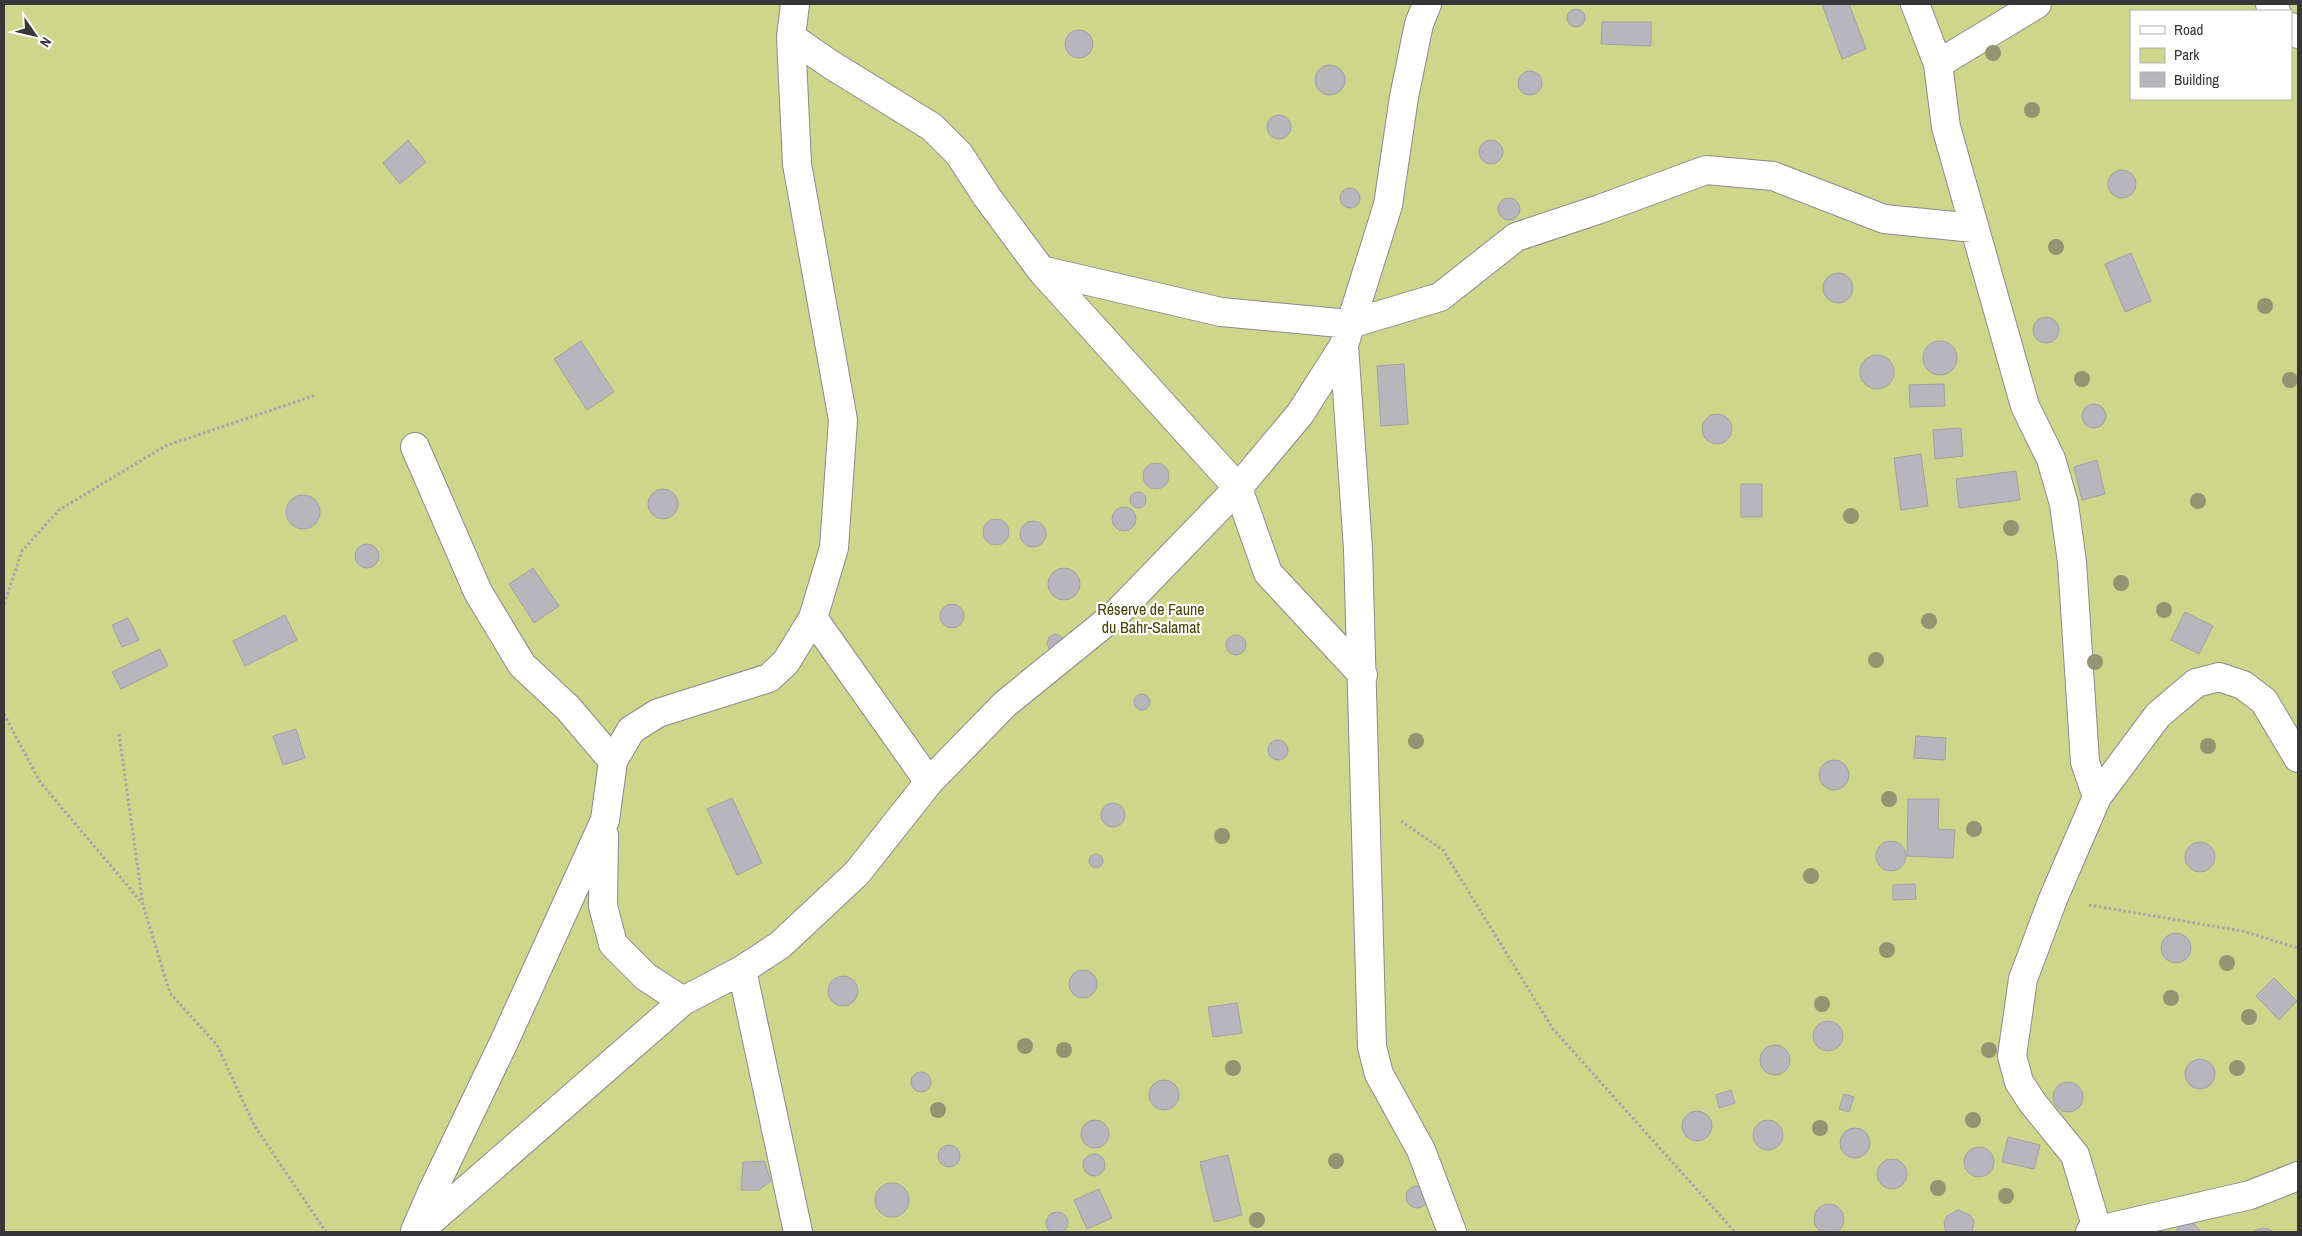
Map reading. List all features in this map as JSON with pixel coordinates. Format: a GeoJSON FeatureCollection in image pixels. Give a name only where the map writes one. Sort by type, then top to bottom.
{"type":"FeatureCollection","features":[{"type":"Feature","properties":{"kind":"street"},"geometry":{"type":"LineString","coordinates":[[682,1002],[646,977],[613,944],[603,906],[605,820],[613,761],[631,730],[658,713],[769,678],[786,662],[813,618],[834,548],[844,420],[797,164],[791,37],[795,4]]}},
{"type":"Feature","properties":{"kind":"street"},"geometry":{"type":"LineString","coordinates":[[416,1232],[682,1002],[742,970],[780,945],[857,873],[929,782],[1005,704],[1116,614],[1238,488],[1300,414],[1347,334],[1388,205],[1406,88],[1419,24],[1428,4]]}},
{"type":"Feature","properties":{"kind":"street"},"geometry":{"type":"LineString","coordinates":[[1915,4],[1938,64],[1946,127],[2025,406],[2051,459],[2064,504],[2072,562],[2085,762],[2097,797]]}},
{"type":"Feature","properties":{"kind":"street"},"geometry":{"type":"LineString","coordinates":[[1938,64],[2037,4]]}},
{"type":"Feature","properties":{"kind":"street"},"geometry":{"type":"LineString","coordinates":[[791,37],[830,64],[932,127],[958,154],[1041,270],[1238,488],[1268,573],[1363,675]]}},
{"type":"Feature","properties":{"kind":"street"},"geometry":{"type":"LineString","coordinates":[[1041,270],[1222,312],[1347,334],[1440,296],[1516,237],[1600,209],[1706,170],[1773,176],[1884,219],[1974,228]]}},
{"type":"Feature","properties":{"kind":"street"},"geometry":{"type":"LineString","coordinates":[[1347,334],[1363,675],[1372,1047],[1379,1074],[1421,1150],[1452,1232]]}},
{"type":"Feature","properties":{"kind":"street"},"geometry":{"type":"LineString","coordinates":[[415,447],[478,592],[522,665],[568,708],[613,761]]}},
{"type":"Feature","properties":{"kind":"street"},"geometry":{"type":"LineString","coordinates":[[813,618],[929,782]]}},
{"type":"Feature","properties":{"kind":"street"},"geometry":{"type":"LineString","coordinates":[[2298,758],[2264,701],[2244,685],[2219,677],[2196,683],[2158,714],[2097,797],[2053,899],[2023,979],[2012,1056],[2019,1082],[2075,1156],[2096,1232],[2250,1195],[2298,1176]]}},
{"type":"Feature","properties":{"kind":"street"},"geometry":{"type":"LineString","coordinates":[[416,1232],[432,1192],[504,1042],[605,820]]}},
{"type":"Feature","properties":{"kind":"street"},"geometry":{"type":"LineString","coordinates":[[742,970],[798,1232]]}},
{"type":"Feature","properties":{"kind":"path"},"geometry":{"type":"LineString","coordinates":[[4,604],[22,551],[59,510],[165,446],[316,395]]}},
{"type":"Feature","properties":{"kind":"path"},"geometry":{"type":"LineString","coordinates":[[4,714],[40,782],[143,905]]}},
{"type":"Feature","properties":{"kind":"path"},"geometry":{"type":"LineString","coordinates":[[119,734],[143,905],[170,993],[217,1045],[254,1125],[326,1232]]}},
{"type":"Feature","properties":{"kind":"path"},"geometry":{"type":"LineString","coordinates":[[1365,796],[1443,850],[1553,1029],[1736,1232]]}},
{"type":"Feature","properties":{"kind":"path"},"geometry":{"type":"LineString","coordinates":[[2053,899],[2242,931],[2298,948]]}},
{"type":"Feature","properties":{"kind":"green space","name":"Réserve de Faune du Bahr-Salamat"},"geometry":{"type":"Polygon","coordinates":[[[4,4],[2298,4],[2298,1232],[4,1232],[4,4]]]}},
{"type":"Feature","properties":{"kind":"building"},"geometry":{"type":"Polygon","coordinates":[[[1822,4],[1849,4],[1866,49],[1842,59],[1822,4]]]}},
{"type":"Feature","properties":{"kind":"building"},"geometry":{"type":"Polygon","coordinates":[[[1576,9],[1582,12],[1585,18],[1582,24],[1576,27],[1570,24],[1567,18],[1570,12],[1576,9]]]}},
{"type":"Feature","properties":{"kind":"building"},"geometry":{"type":"Polygon","coordinates":[[[1602,22],[1651,22],[1651,46],[1601,44],[1602,22]]]}},
{"type":"Feature","properties":{"kind":"building"},"geometry":{"type":"Polygon","coordinates":[[[1079,30],[1089,34],[1093,44],[1089,54],[1079,58],[1069,54],[1065,44],[1069,34],[1079,30]]]}},
{"type":"Feature","properties":{"kind":"building"},"geometry":{"type":"Polygon","coordinates":[[[1330,65],[1341,69],[1345,80],[1341,91],[1330,95],[1319,91],[1315,80],[1319,69],[1330,65]]]}},
{"type":"Feature","properties":{"kind":"building"},"geometry":{"type":"Polygon","coordinates":[[[1530,71],[1538,75],[1542,83],[1538,91],[1530,95],[1522,91],[1518,83],[1522,75],[1530,71]]]}},
{"type":"Feature","properties":{"kind":"building"},"geometry":{"type":"Polygon","coordinates":[[[1279,115],[1288,118],[1291,127],[1288,136],[1279,139],[1270,136],[1267,127],[1270,118],[1279,115]]]}},
{"type":"Feature","properties":{"kind":"building"},"geometry":{"type":"Polygon","coordinates":[[[408,140],[426,162],[400,184],[383,163],[408,140]]]}},
{"type":"Feature","properties":{"kind":"building"},"geometry":{"type":"Polygon","coordinates":[[[1491,140],[1496,141],[1502,147],[1502,157],[1496,163],[1491,164],[1486,163],[1480,157],[1479,152],[1480,147],[1486,141],[1491,140]]]}},
{"type":"Feature","properties":{"kind":"building"},"geometry":{"type":"Polygon","coordinates":[[[2122,170],[2132,174],[2136,184],[2132,194],[2122,198],[2112,194],[2108,184],[2112,174],[2122,170]]]}},
{"type":"Feature","properties":{"kind":"building"},"geometry":{"type":"Polygon","coordinates":[[[1350,188],[1357,191],[1360,198],[1357,205],[1350,208],[1343,205],[1340,198],[1343,191],[1350,188]]]}},
{"type":"Feature","properties":{"kind":"building"},"geometry":{"type":"Polygon","coordinates":[[[1509,198],[1517,201],[1520,209],[1517,217],[1509,220],[1501,217],[1498,209],[1501,201],[1509,198]]]}},
{"type":"Feature","properties":{"kind":"building"},"geometry":{"type":"Polygon","coordinates":[[[2131,253],[2151,301],[2125,312],[2105,264],[2131,253]]]}},
{"type":"Feature","properties":{"kind":"building"},"geometry":{"type":"Polygon","coordinates":[[[1838,273],[1849,277],[1853,288],[1849,299],[1838,303],[1827,299],[1823,288],[1827,277],[1838,273]]]}},
{"type":"Feature","properties":{"kind":"building"},"geometry":{"type":"Polygon","coordinates":[[[2046,317],[2055,321],[2059,330],[2055,339],[2046,343],[2037,339],[2033,330],[2037,321],[2046,317]]]}},
{"type":"Feature","properties":{"kind":"building"},"geometry":{"type":"Polygon","coordinates":[[[581,341],[614,392],[587,410],[554,359],[581,341]]]}},
{"type":"Feature","properties":{"kind":"building"},"geometry":{"type":"Polygon","coordinates":[[[1940,341],[1952,346],[1957,358],[1952,370],[1940,375],[1928,370],[1923,358],[1928,346],[1940,341]]]}},
{"type":"Feature","properties":{"kind":"building"},"geometry":{"type":"Polygon","coordinates":[[[1877,355],[1889,360],[1894,372],[1889,384],[1877,389],[1865,384],[1860,372],[1865,360],[1877,355]]]}},
{"type":"Feature","properties":{"kind":"building"},"geometry":{"type":"Polygon","coordinates":[[[1404,364],[1408,424],[1381,426],[1377,366],[1404,364]]]}},
{"type":"Feature","properties":{"kind":"building"},"geometry":{"type":"Polygon","coordinates":[[[1944,384],[1945,406],[1910,407],[1909,385],[1944,384]]]}},
{"type":"Feature","properties":{"kind":"building"},"geometry":{"type":"Polygon","coordinates":[[[2094,404],[2099,405],[2105,411],[2105,421],[2099,427],[2094,428],[2089,427],[2083,421],[2082,416],[2083,411],[2089,405],[2094,404]]]}},
{"type":"Feature","properties":{"kind":"building"},"geometry":{"type":"Polygon","coordinates":[[[1717,414],[1728,418],[1732,429],[1728,440],[1717,444],[1706,440],[1702,429],[1706,418],[1717,414]]]}},
{"type":"Feature","properties":{"kind":"building"},"geometry":{"type":"Polygon","coordinates":[[[1961,428],[1963,456],[1935,459],[1933,430],[1961,428]]]}},
{"type":"Feature","properties":{"kind":"building"},"geometry":{"type":"Polygon","coordinates":[[[1921,454],[1928,506],[1901,510],[1894,458],[1921,454]]]}},
{"type":"Feature","properties":{"kind":"building"},"geometry":{"type":"Polygon","coordinates":[[[2097,460],[2105,494],[2082,500],[2074,467],[2097,460]]]}},
{"type":"Feature","properties":{"kind":"building"},"geometry":{"type":"Polygon","coordinates":[[[1156,463],[1165,467],[1169,476],[1165,485],[1156,489],[1147,485],[1143,476],[1147,467],[1156,463]]]}},
{"type":"Feature","properties":{"kind":"building"},"geometry":{"type":"Polygon","coordinates":[[[2016,471],[2020,500],[1959,508],[1956,479],[2016,471]]]}},
{"type":"Feature","properties":{"kind":"building"},"geometry":{"type":"Polygon","coordinates":[[[1741,484],[1762,484],[1762,517],[1741,517],[1741,484]]]}},
{"type":"Feature","properties":{"kind":"building"},"geometry":{"type":"Polygon","coordinates":[[[663,489],[674,493],[678,504],[674,515],[663,519],[652,515],[648,504],[652,493],[663,489]]]}},
{"type":"Feature","properties":{"kind":"building"},"geometry":{"type":"Polygon","coordinates":[[[1138,492],[1146,500],[1138,508],[1130,500],[1138,492]]]}},
{"type":"Feature","properties":{"kind":"building"},"geometry":{"type":"Polygon","coordinates":[[[303,495],[310,496],[315,500],[319,505],[319,519],[315,524],[310,528],[303,529],[296,528],[291,524],[287,519],[286,512],[287,505],[291,500],[296,496],[303,495]]]}},
{"type":"Feature","properties":{"kind":"building"},"geometry":{"type":"Polygon","coordinates":[[[1124,507],[1132,511],[1136,519],[1132,527],[1124,531],[1116,527],[1112,519],[1116,511],[1124,507]]]}},
{"type":"Feature","properties":{"kind":"building"},"geometry":{"type":"Polygon","coordinates":[[[996,519],[1005,523],[1009,532],[1005,541],[996,545],[987,541],[983,532],[987,523],[996,519]]]}},
{"type":"Feature","properties":{"kind":"building"},"geometry":{"type":"Polygon","coordinates":[[[1033,521],[1042,525],[1046,534],[1042,543],[1033,547],[1024,543],[1020,534],[1024,525],[1033,521]]]}},
{"type":"Feature","properties":{"kind":"building"},"geometry":{"type":"Polygon","coordinates":[[[367,544],[376,547],[379,556],[376,565],[367,568],[358,565],[355,556],[358,547],[367,544]]]}},
{"type":"Feature","properties":{"kind":"building"},"geometry":{"type":"Polygon","coordinates":[[[533,568],[559,606],[534,623],[509,584],[533,568]]]}},
{"type":"Feature","properties":{"kind":"building"},"geometry":{"type":"Polygon","coordinates":[[[1064,568],[1070,569],[1075,573],[1079,578],[1079,590],[1075,595],[1070,599],[1064,600],[1058,599],[1053,595],[1049,590],[1048,584],[1049,578],[1053,573],[1058,569],[1064,568]]]}},
{"type":"Feature","properties":{"kind":"building"},"geometry":{"type":"Polygon","coordinates":[[[952,604],[961,607],[964,616],[961,625],[952,628],[943,625],[940,616],[943,607],[952,604]]]}},
{"type":"Feature","properties":{"kind":"building"},"geometry":{"type":"Polygon","coordinates":[[[2185,612],[2213,626],[2199,654],[2171,640],[2185,612]]]}},
{"type":"Feature","properties":{"kind":"building"},"geometry":{"type":"Polygon","coordinates":[[[285,615],[297,640],[245,666],[233,641],[285,615]]]}},
{"type":"Feature","properties":{"kind":"building"},"geometry":{"type":"Polygon","coordinates":[[[128,618],[139,640],[122,647],[112,625],[128,618]]]}},
{"type":"Feature","properties":{"kind":"building"},"geometry":{"type":"Polygon","coordinates":[[[1055,634],[1061,636],[1065,642],[1050,650],[1047,644],[1049,637],[1055,634]]]}},
{"type":"Feature","properties":{"kind":"building"},"geometry":{"type":"Polygon","coordinates":[[[1236,635],[1243,638],[1246,645],[1243,652],[1236,655],[1229,652],[1226,645],[1229,638],[1236,635]]]}},
{"type":"Feature","properties":{"kind":"building"},"geometry":{"type":"Polygon","coordinates":[[[160,649],[168,666],[121,689],[112,672],[160,649]]]}},
{"type":"Feature","properties":{"kind":"building"},"geometry":{"type":"Polygon","coordinates":[[[1139,694],[1145,694],[1150,699],[1148,708],[1139,710],[1134,705],[1134,699],[1139,694]]]}},
{"type":"Feature","properties":{"kind":"building"},"geometry":{"type":"Polygon","coordinates":[[[296,729],[305,758],[283,765],[273,736],[296,729]]]}},
{"type":"Feature","properties":{"kind":"building"},"geometry":{"type":"Polygon","coordinates":[[[1916,736],[1946,738],[1945,760],[1914,758],[1916,736]]]}},
{"type":"Feature","properties":{"kind":"building"},"geometry":{"type":"Polygon","coordinates":[[[1278,740],[1285,743],[1288,750],[1285,757],[1278,760],[1271,757],[1268,750],[1271,743],[1278,740]]]}},
{"type":"Feature","properties":{"kind":"building"},"geometry":{"type":"Polygon","coordinates":[[[1834,760],[1845,764],[1849,775],[1845,786],[1834,790],[1823,786],[1819,775],[1823,764],[1834,760]]]}},
{"type":"Feature","properties":{"kind":"building"},"geometry":{"type":"Polygon","coordinates":[[[732,798],[762,863],[737,875],[707,809],[732,798]]]}},
{"type":"Feature","properties":{"kind":"building"},"geometry":{"type":"Polygon","coordinates":[[[1908,799],[1939,799],[1938,829],[1955,830],[1953,858],[1907,856],[1908,799]]]}},
{"type":"Feature","properties":{"kind":"building"},"geometry":{"type":"Polygon","coordinates":[[[1113,803],[1121,807],[1125,815],[1121,823],[1113,827],[1105,823],[1101,815],[1105,807],[1113,803]]]}},
{"type":"Feature","properties":{"kind":"building"},"geometry":{"type":"Polygon","coordinates":[[[1891,841],[1902,845],[1906,856],[1902,867],[1891,871],[1880,867],[1876,856],[1880,845],[1891,841]]]}},
{"type":"Feature","properties":{"kind":"building"},"geometry":{"type":"Polygon","coordinates":[[[2200,842],[2211,846],[2215,857],[2211,868],[2200,872],[2189,868],[2185,857],[2189,846],[2200,842]]]}},
{"type":"Feature","properties":{"kind":"building"},"geometry":{"type":"Polygon","coordinates":[[[1096,854],[1101,856],[1103,861],[1101,866],[1096,868],[1091,866],[1089,861],[1091,856],[1096,854]]]}},
{"type":"Feature","properties":{"kind":"building"},"geometry":{"type":"Polygon","coordinates":[[[1915,884],[1916,899],[1893,900],[1893,885],[1915,884]]]}},
{"type":"Feature","properties":{"kind":"building"},"geometry":{"type":"Polygon","coordinates":[[[2176,933],[2187,937],[2191,948],[2187,959],[2176,963],[2165,959],[2161,948],[2165,937],[2176,933]]]}},
{"type":"Feature","properties":{"kind":"building"},"geometry":{"type":"Polygon","coordinates":[[[1083,970],[1093,974],[1097,984],[1093,994],[1083,998],[1073,994],[1069,984],[1073,974],[1083,970]]]}},
{"type":"Feature","properties":{"kind":"building"},"geometry":{"type":"Polygon","coordinates":[[[843,976],[854,980],[858,991],[854,1002],[843,1006],[832,1002],[828,991],[832,980],[843,976]]]}},
{"type":"Feature","properties":{"kind":"building"},"geometry":{"type":"Polygon","coordinates":[[[2274,978],[2297,1001],[2279,1020],[2256,996],[2274,978]]]}},
{"type":"Feature","properties":{"kind":"building"},"geometry":{"type":"Polygon","coordinates":[[[1237,1003],[1242,1033],[1213,1037],[1208,1007],[1237,1003]]]}},
{"type":"Feature","properties":{"kind":"building"},"geometry":{"type":"Polygon","coordinates":[[[1828,1021],[1839,1025],[1843,1036],[1839,1047],[1828,1051],[1817,1047],[1813,1036],[1817,1025],[1828,1021]]]}},
{"type":"Feature","properties":{"kind":"building"},"geometry":{"type":"Polygon","coordinates":[[[1775,1045],[1786,1049],[1790,1060],[1786,1071],[1775,1075],[1764,1071],[1760,1060],[1764,1049],[1775,1045]]]}},
{"type":"Feature","properties":{"kind":"building"},"geometry":{"type":"Polygon","coordinates":[[[2200,1059],[2211,1063],[2215,1074],[2211,1085],[2200,1089],[2189,1085],[2185,1074],[2189,1063],[2200,1059]]]}},
{"type":"Feature","properties":{"kind":"building"},"geometry":{"type":"Polygon","coordinates":[[[921,1072],[928,1075],[931,1082],[928,1089],[921,1092],[914,1089],[911,1082],[914,1075],[921,1072]]]}},
{"type":"Feature","properties":{"kind":"building"},"geometry":{"type":"Polygon","coordinates":[[[1164,1080],[1175,1084],[1179,1095],[1175,1106],[1164,1110],[1153,1106],[1149,1095],[1153,1084],[1164,1080]]]}},
{"type":"Feature","properties":{"kind":"building"},"geometry":{"type":"Polygon","coordinates":[[[2068,1082],[2079,1086],[2083,1097],[2079,1108],[2068,1112],[2057,1108],[2053,1097],[2057,1086],[2068,1082]]]}},
{"type":"Feature","properties":{"kind":"building"},"geometry":{"type":"Polygon","coordinates":[[[1731,1090],[1735,1103],[1719,1108],[1716,1095],[1731,1090]]]}},
{"type":"Feature","properties":{"kind":"building"},"geometry":{"type":"Polygon","coordinates":[[[1844,1094],[1854,1097],[1849,1112],[1839,1109],[1844,1094]]]}},
{"type":"Feature","properties":{"kind":"building"},"geometry":{"type":"Polygon","coordinates":[[[1697,1111],[1708,1115],[1712,1126],[1708,1137],[1697,1141],[1686,1137],[1682,1126],[1686,1115],[1697,1111]]]}},
{"type":"Feature","properties":{"kind":"building"},"geometry":{"type":"Polygon","coordinates":[[[1095,1120],[1105,1124],[1109,1134],[1105,1144],[1095,1148],[1085,1144],[1081,1134],[1085,1124],[1095,1120]]]}},
{"type":"Feature","properties":{"kind":"building"},"geometry":{"type":"Polygon","coordinates":[[[1768,1120],[1779,1124],[1783,1135],[1779,1146],[1768,1150],[1757,1146],[1753,1135],[1757,1124],[1768,1120]]]}},
{"type":"Feature","properties":{"kind":"building"},"geometry":{"type":"Polygon","coordinates":[[[1855,1128],[1861,1129],[1869,1137],[1869,1149],[1861,1157],[1855,1158],[1849,1157],[1841,1149],[1840,1143],[1841,1137],[1849,1129],[1855,1128]]]}},
{"type":"Feature","properties":{"kind":"building"},"geometry":{"type":"Polygon","coordinates":[[[2008,1137],[2040,1145],[2034,1169],[2002,1162],[2008,1137]]]}},
{"type":"Feature","properties":{"kind":"building"},"geometry":{"type":"Polygon","coordinates":[[[949,1145],[957,1148],[960,1156],[957,1164],[949,1167],[941,1164],[938,1156],[941,1148],[949,1145]]]}},
{"type":"Feature","properties":{"kind":"building"},"geometry":{"type":"Polygon","coordinates":[[[1979,1147],[1990,1151],[1994,1162],[1990,1173],[1979,1177],[1968,1173],[1964,1162],[1968,1151],[1979,1147]]]}},
{"type":"Feature","properties":{"kind":"building"},"geometry":{"type":"Polygon","coordinates":[[[1094,1154],[1102,1157],[1105,1165],[1102,1173],[1094,1176],[1086,1173],[1083,1165],[1086,1157],[1094,1154]]]}},
{"type":"Feature","properties":{"kind":"building"},"geometry":{"type":"Polygon","coordinates":[[[1228,1155],[1242,1215],[1214,1222],[1200,1162],[1228,1155]]]}},
{"type":"Feature","properties":{"kind":"building"},"geometry":{"type":"Polygon","coordinates":[[[1892,1159],[1903,1163],[1907,1174],[1903,1185],[1892,1189],[1881,1185],[1877,1174],[1881,1163],[1892,1159]]]}},
{"type":"Feature","properties":{"kind":"building"},"geometry":{"type":"Polygon","coordinates":[[[764,1161],[771,1181],[759,1190],[741,1190],[743,1162],[764,1161]]]}},
{"type":"Feature","properties":{"kind":"building"},"geometry":{"type":"Polygon","coordinates":[[[892,1183],[899,1184],[904,1188],[908,1193],[908,1207],[904,1212],[899,1216],[892,1217],[885,1216],[880,1212],[876,1207],[875,1200],[876,1193],[880,1188],[885,1184],[892,1183]]]}},
{"type":"Feature","properties":{"kind":"building"},"geometry":{"type":"Polygon","coordinates":[[[1417,1186],[1425,1189],[1428,1197],[1425,1205],[1417,1208],[1409,1205],[1406,1197],[1409,1189],[1417,1186]]]}},
{"type":"Feature","properties":{"kind":"building"},"geometry":{"type":"Polygon","coordinates":[[[1099,1189],[1112,1218],[1087,1229],[1074,1200],[1099,1189]]]}},
{"type":"Feature","properties":{"kind":"building"},"geometry":{"type":"Polygon","coordinates":[[[1829,1204],[1835,1205],[1843,1213],[1843,1225],[1835,1233],[1829,1234],[1823,1233],[1815,1225],[1814,1219],[1815,1213],[1823,1205],[1829,1204]]]}},
{"type":"Feature","properties":{"kind":"building"},"geometry":{"type":"Polygon","coordinates":[[[1958,1210],[1970,1215],[1974,1221],[1972,1232],[1946,1232],[1944,1223],[1947,1216],[1958,1210]]]}},
{"type":"Feature","properties":{"kind":"building"},"geometry":{"type":"Polygon","coordinates":[[[1057,1212],[1065,1215],[1068,1223],[1065,1231],[1057,1234],[1049,1231],[1046,1223],[1049,1215],[1057,1212]]]}},
{"type":"Feature","properties":{"kind":"building"},"geometry":{"type":"Polygon","coordinates":[[[2181,1224],[2194,1224],[2201,1232],[2175,1232],[2181,1224]]]}},
{"type":"Feature","properties":{"kind":"building"},"geometry":{"type":"Polygon","coordinates":[[[2262,1228],[2269,1229],[2273,1232],[2252,1232],[2262,1228]]]}}]}
